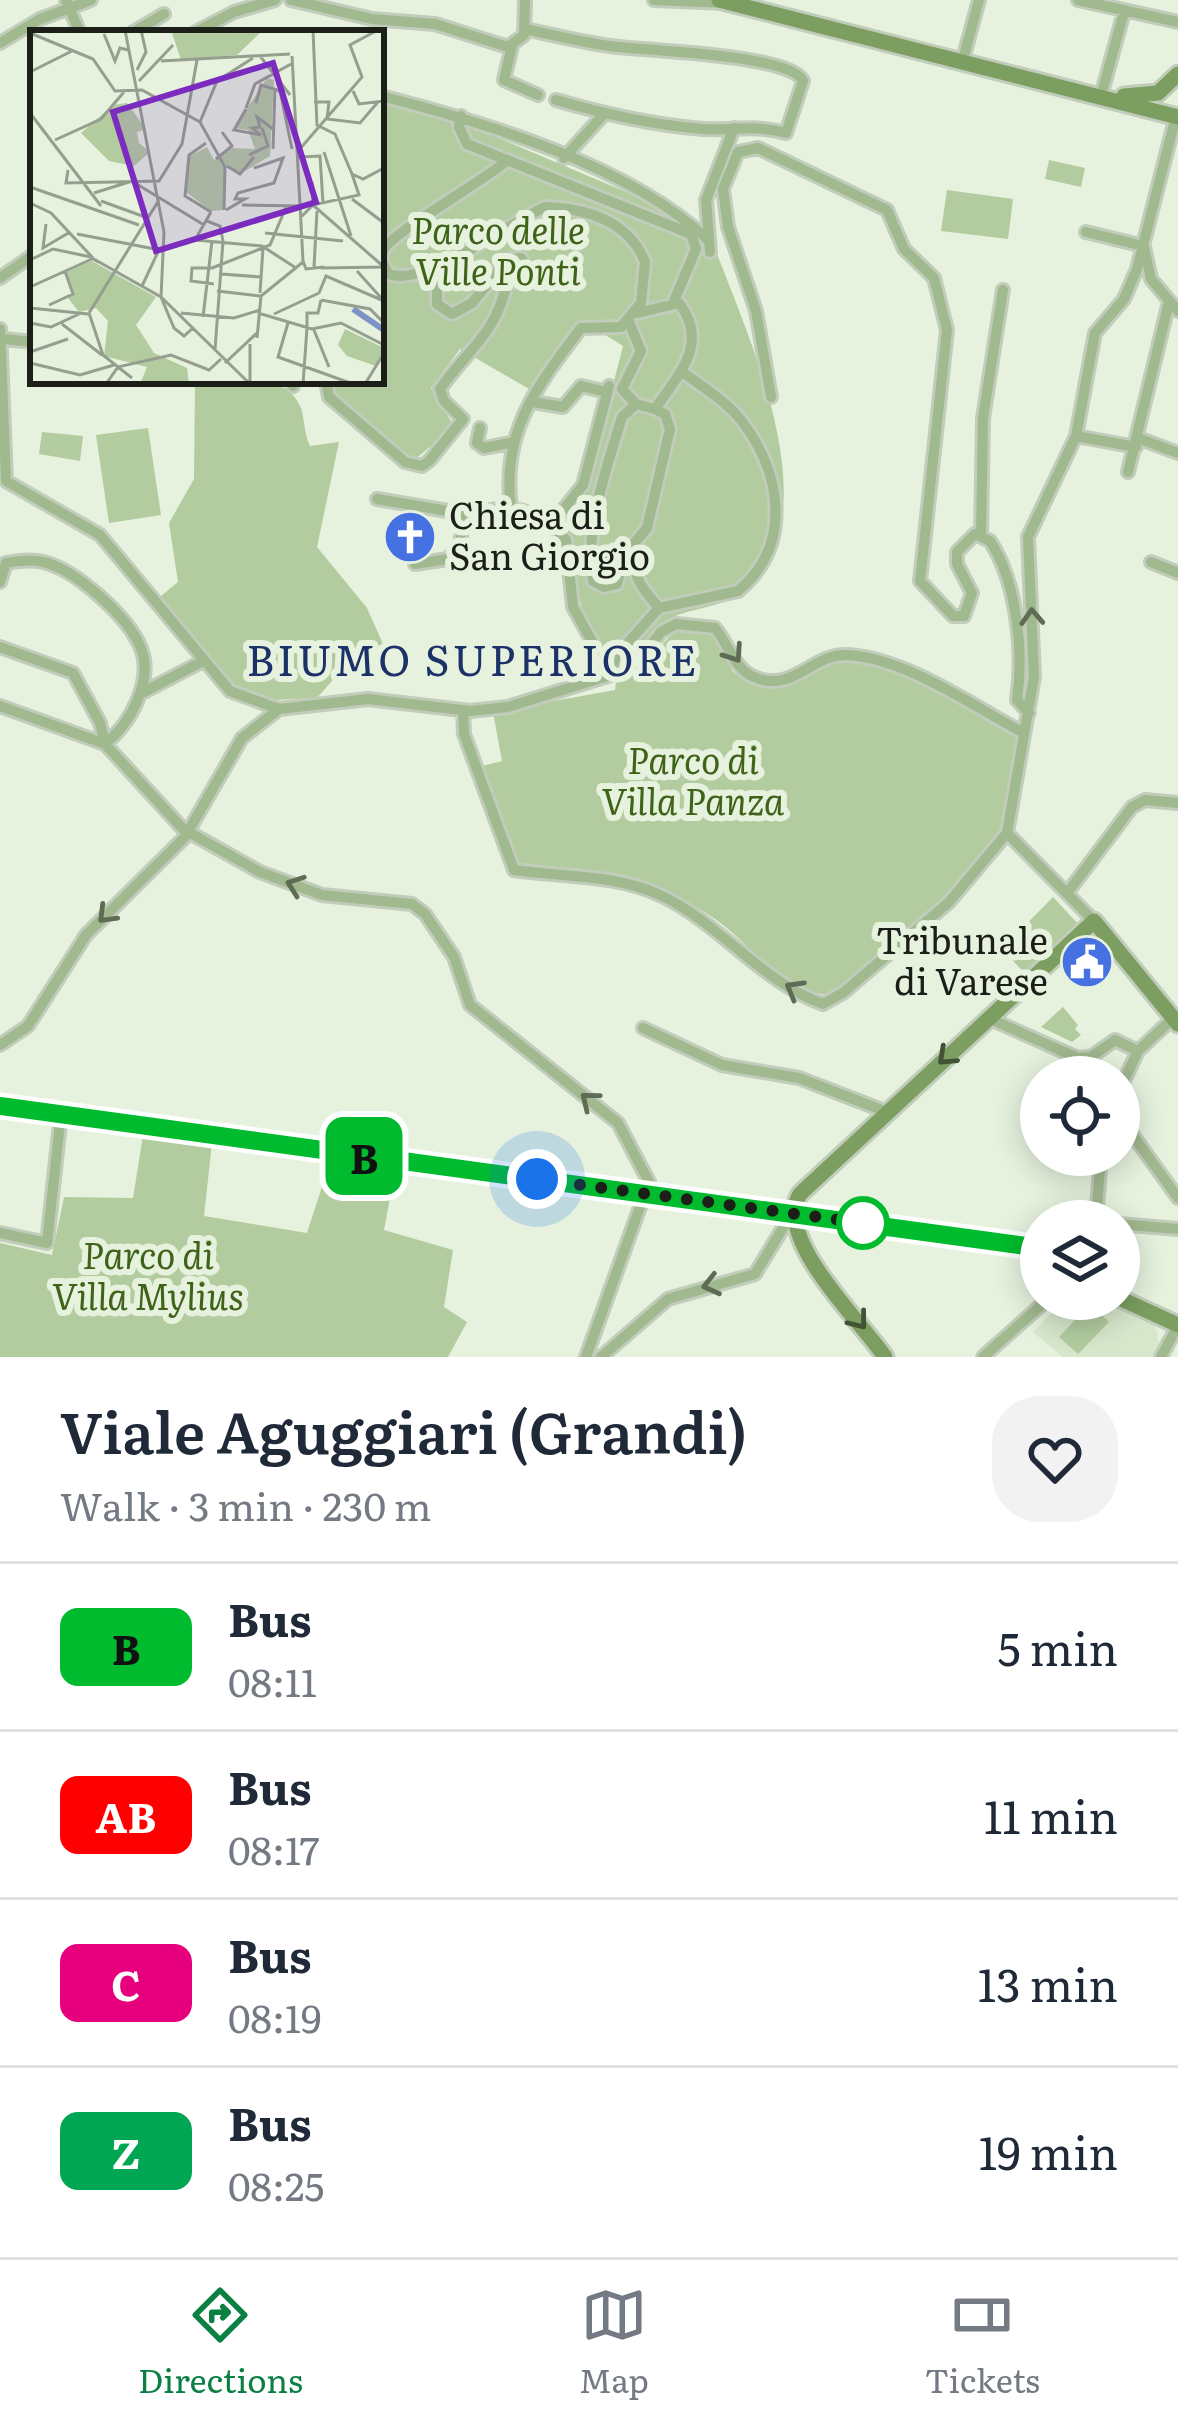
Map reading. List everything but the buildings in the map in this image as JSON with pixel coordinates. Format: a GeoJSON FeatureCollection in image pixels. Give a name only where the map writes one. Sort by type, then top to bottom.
{"type":"FeatureCollection","features":[{"type":"Feature","properties":{"kind":"main road"},"geometry":{"type":"LineString","coordinates":[[730,2],[962,63],[1101,96],[1149,102],[1177,117]]}},
{"type":"Feature","properties":{"kind":"main road"},"geometry":{"type":"LineString","coordinates":[[1149,102],[1178,74]]}},
{"type":"Feature","properties":{"kind":"main road"},"geometry":{"type":"LineString","coordinates":[[885,1357],[801,1246],[792,1213],[800,1194],[1094,921],[1175,1021]]}},
{"type":"Feature","properties":{"kind":"main road"},"geometry":{"type":"LineString","coordinates":[[0,1106],[1020,1245]]}},
{"type":"Feature","properties":{"kind":"main road"},"geometry":{"type":"LineString","coordinates":[[1140,1310],[1177,1332]]}},
{"type":"Feature","properties":{"kind":"street"},"geometry":{"type":"LineString","coordinates":[[0,43],[66,4],[91,0]]}},
{"type":"Feature","properties":{"kind":"street"},"geometry":{"type":"LineString","coordinates":[[200,30],[234,12],[275,0]]}},
{"type":"Feature","properties":{"kind":"street"},"geometry":{"type":"LineString","coordinates":[[291,0],[372,19],[435,25],[512,46],[520,42],[525,29],[525,0]]}},
{"type":"Feature","properties":{"kind":"street"},"geometry":{"type":"LineString","coordinates":[[654,0],[700,6],[730,2]]}},
{"type":"Feature","properties":{"kind":"street"},"geometry":{"type":"LineString","coordinates":[[790,19],[795,0]]}},
{"type":"Feature","properties":{"kind":"street"},"geometry":{"type":"LineString","coordinates":[[962,63],[979,0]]}},
{"type":"Feature","properties":{"kind":"street"},"geometry":{"type":"LineString","coordinates":[[1078,0],[1178,22]]}},
{"type":"Feature","properties":{"kind":"street"},"geometry":{"type":"LineString","coordinates":[[1101,96],[1124,12]]}},
{"type":"Feature","properties":{"kind":"street"},"geometry":{"type":"LineString","coordinates":[[137,30],[164,14]]}},
{"type":"Feature","properties":{"kind":"street"},"geometry":{"type":"LineString","coordinates":[[525,29],[614,47],[705,54],[798,71],[802,81],[786,133],[751,124],[704,129],[604,114],[556,100]]}},
{"type":"Feature","properties":{"kind":"street"},"geometry":{"type":"LineString","coordinates":[[512,46],[504,80],[538,95]]}},
{"type":"Feature","properties":{"kind":"street"},"geometry":{"type":"LineString","coordinates":[[384,96],[461,116],[667,204],[709,245],[706,200],[734,128]]}},
{"type":"Feature","properties":{"kind":"street"},"geometry":{"type":"LineString","coordinates":[[564,158],[604,114]]}},
{"type":"Feature","properties":{"kind":"street"},"geometry":{"type":"LineString","coordinates":[[461,116],[459,127],[467,144],[691,234],[696,249],[674,301],[633,318],[581,328],[510,446],[512,507]]}},
{"type":"Feature","properties":{"kind":"street"},"geometry":{"type":"LineString","coordinates":[[463,710],[464,734],[514,870],[575,873],[656,893],[708,925],[786,987],[823,1004],[844,992],[949,902],[1006,832],[1034,677],[1028,537],[1076,436],[1095,333],[1130,286],[1177,117]]}},
{"type":"Feature","properties":{"kind":"street"},"geometry":{"type":"LineString","coordinates":[[771,397],[756,311],[728,227],[723,189],[738,152],[758,148],[886,210],[904,249],[934,278],[947,330],[932,506],[920,581],[953,616],[964,616],[972,606],[957,552],[975,534],[990,541],[1004,563],[1012,590],[1022,667],[1017,700],[1029,713]]}},
{"type":"Feature","properties":{"kind":"street"},"geometry":{"type":"LineString","coordinates":[[384,249],[508,160]]}},
{"type":"Feature","properties":{"kind":"street"},"geometry":{"type":"LineString","coordinates":[[384,268],[404,277],[466,252],[545,207],[588,213],[628,234],[640,250],[645,279],[633,318],[641,351],[622,389],[636,404],[665,415],[670,429],[664,469],[633,569],[659,608]]}},
{"type":"Feature","properties":{"kind":"street"},"geometry":{"type":"LineString","coordinates":[[1086,232],[1140,245]]}},
{"type":"Feature","properties":{"kind":"street"},"geometry":{"type":"LineString","coordinates":[[1128,472],[1173,306],[1151,279],[1140,245]]}},
{"type":"Feature","properties":{"kind":"street"},"geometry":{"type":"LineString","coordinates":[[327,384],[329,397],[342,410],[406,462],[429,461],[463,418],[444,401],[440,388],[504,310],[506,286],[528,269],[521,258],[507,260],[472,303],[452,314],[437,304],[437,288],[466,252]]}},
{"type":"Feature","properties":{"kind":"street"},"geometry":{"type":"LineString","coordinates":[[0,278],[30,257]]}},
{"type":"Feature","properties":{"kind":"street"},"geometry":{"type":"LineString","coordinates":[[981,537],[983,418],[1003,290]]}},
{"type":"Feature","properties":{"kind":"street"},"geometry":{"type":"LineString","coordinates":[[655,409],[681,371],[696,337],[685,310],[674,301]]}},
{"type":"Feature","properties":{"kind":"street"},"geometry":{"type":"LineString","coordinates":[[2,334],[3,480],[100,536],[238,698],[279,710],[368,699],[463,710],[508,707],[633,668],[661,632],[692,622],[715,628],[736,664],[752,677],[777,682],[801,676],[824,658],[847,655],[905,672],[1024,733]]}},
{"type":"Feature","properties":{"kind":"street"},"geometry":{"type":"LineString","coordinates":[[610,674],[616,656],[659,608],[738,591],[765,561],[778,521],[766,465],[754,440],[726,405],[681,371]]}},
{"type":"Feature","properties":{"kind":"street"},"geometry":{"type":"LineString","coordinates":[[533,402],[563,407],[581,386],[608,389],[583,485],[551,525]]}},
{"type":"Feature","properties":{"kind":"street"},"geometry":{"type":"LineString","coordinates":[[619,561],[621,579],[604,587],[591,574],[597,559],[590,539],[622,417],[636,404]]}},
{"type":"Feature","properties":{"kind":"street"},"geometry":{"type":"LineString","coordinates":[[480,428],[477,443],[484,448],[510,446]]}},
{"type":"Feature","properties":{"kind":"street"},"geometry":{"type":"LineString","coordinates":[[1076,436],[1137,442],[1178,453]]}},
{"type":"Feature","properties":{"kind":"street"},"geometry":{"type":"LineString","coordinates":[[376,499],[466,514],[512,507],[551,525],[566,540],[574,607],[610,674]]}},
{"type":"Feature","properties":{"kind":"street"},"geometry":{"type":"LineString","coordinates":[[415,564],[448,559],[460,543],[466,514]]}},
{"type":"Feature","properties":{"kind":"street"},"geometry":{"type":"LineString","coordinates":[[597,559],[619,561],[640,542]]}},
{"type":"Feature","properties":{"kind":"street"},"geometry":{"type":"LineString","coordinates":[[0,582],[6,563],[44,562],[121,620],[142,648],[140,694],[124,730],[105,745]]}},
{"type":"Feature","properties":{"kind":"street"},"geometry":{"type":"LineString","coordinates":[[1151,562],[1178,573]]}},
{"type":"Feature","properties":{"kind":"street"},"geometry":{"type":"LineString","coordinates":[[0,647],[73,673],[100,722],[105,745]]}},
{"type":"Feature","properties":{"kind":"street"},"geometry":{"type":"LineString","coordinates":[[140,694],[203,661]]}},
{"type":"Feature","properties":{"kind":"street"},"geometry":{"type":"LineString","coordinates":[[0,706],[105,745],[187,831],[260,872],[322,895],[412,904],[425,914],[462,974],[470,1005],[618,1123],[645,1166],[646,1194],[586,1357]]}},
{"type":"Feature","properties":{"kind":"street"},"geometry":{"type":"LineString","coordinates":[[0,1045],[28,1026],[86,935],[187,831],[234,747],[279,710]]}},
{"type":"Feature","properties":{"kind":"street"},"geometry":{"type":"LineString","coordinates":[[1068,892],[1132,807],[1145,800],[1178,803]]}},
{"type":"Feature","properties":{"kind":"street"},"geometry":{"type":"LineString","coordinates":[[1006,832],[1094,921]]}},
{"type":"Feature","properties":{"kind":"street"},"geometry":{"type":"LineString","coordinates":[[988,1018],[1078,1058],[1091,1057],[1114,1040],[1138,1051]]}},
{"type":"Feature","properties":{"kind":"street"},"geometry":{"type":"LineString","coordinates":[[1136,1056],[1175,1021]]}},
{"type":"Feature","properties":{"kind":"street"},"geometry":{"type":"LineString","coordinates":[[643,1028],[706,1060],[799,1078],[887,1112]]}},
{"type":"Feature","properties":{"kind":"street"},"geometry":{"type":"LineString","coordinates":[[0,1233],[47,1243],[61,1114]]}},
{"type":"Feature","properties":{"kind":"street"},"geometry":{"type":"LineString","coordinates":[[1140,1145],[1178,1198]]}},
{"type":"Feature","properties":{"kind":"street"},"geometry":{"type":"LineString","coordinates":[[601,1357],[668,1299],[755,1274],[792,1213]]}},
{"type":"Feature","properties":{"kind":"street"},"geometry":{"type":"LineString","coordinates":[[1140,1226],[1178,1229]]}},
{"type":"Feature","properties":{"kind":"street"},"geometry":{"type":"LineString","coordinates":[[983,1357],[1024,1320]]}},
{"type":"Feature","properties":{"kind":"street"},"geometry":{"type":"LineString","coordinates":[[1161,1357],[1177,1332]]}},
{"type":"Feature","properties":{"kind":"shaded area"},"geometry":{"type":"Polygon","coordinates":[[[1140,1317],[1155,1324],[1160,1346],[1152,1357],[1063,1357],[1033,1332],[1045,1320],[1140,1317]]]}},
{"type":"Feature","properties":{"kind":"green space","name":"Parco delle Ville Ponti"},"geometry":{"type":"Polygon","coordinates":[[[384,102],[463,123],[664,208],[693,228],[704,245],[713,243],[774,418],[783,511],[773,552],[742,593],[666,621],[627,660],[598,640],[582,609],[573,537],[559,523],[587,486],[623,346],[588,324],[541,396],[460,349],[431,388],[454,426],[412,462],[333,396],[332,384],[384,384],[384,102]]]}},
{"type":"Feature","properties":{"kind":"green space"},"geometry":{"type":"Polygon","coordinates":[[[1049,160],[1085,168],[1081,187],[1045,179],[1049,160]]]}},
{"type":"Feature","properties":{"kind":"green space"},"geometry":{"type":"Polygon","coordinates":[[[947,190],[1013,199],[1008,239],[941,231],[947,190]]]}},
{"type":"Feature","properties":{"kind":"green space"},"geometry":{"type":"Polygon","coordinates":[[[195,384],[283,387],[301,408],[310,446],[339,442],[317,547],[367,608],[383,644],[356,654],[316,699],[259,699],[229,684],[155,601],[178,582],[169,523],[194,479],[195,384]]]}},
{"type":"Feature","properties":{"kind":"green space"},"geometry":{"type":"Polygon","coordinates":[[[148,428],[161,515],[109,523],[96,435],[148,428]]]}},
{"type":"Feature","properties":{"kind":"green space"},"geometry":{"type":"Polygon","coordinates":[[[42,432],[83,436],[80,461],[39,454],[42,432]]]}},
{"type":"Feature","properties":{"kind":"green space","name":"Parco di Villa Panza"},"geometry":{"type":"Polygon","coordinates":[[[677,628],[711,632],[728,643],[732,671],[751,683],[782,684],[837,659],[853,659],[915,681],[1018,734],[1007,812],[985,855],[921,920],[829,995],[796,985],[715,919],[669,893],[596,872],[520,867],[482,766],[502,761],[493,712],[615,690],[617,673],[642,667],[677,628]]]}},
{"type":"Feature","properties":{"kind":"green space"},"geometry":{"type":"Polygon","coordinates":[[[1053,897],[1081,927],[1028,977],[1002,949],[1053,897]]]}},
{"type":"Feature","properties":{"kind":"green space"},"geometry":{"type":"Polygon","coordinates":[[[1063,1007],[1081,1035],[1072,1042],[1041,1027],[1063,1007]]]}},
{"type":"Feature","properties":{"kind":"green space","name":"Parco di Villa Mylius"},"geometry":{"type":"Polygon","coordinates":[[[143,1135],[212,1143],[204,1216],[307,1233],[329,1165],[395,1171],[384,1230],[453,1250],[444,1307],[467,1322],[448,1357],[0,1357],[0,1243],[52,1255],[64,1197],[133,1198],[143,1135]]]}},
{"type":"Feature","properties":{"kind":"green space"},"geometry":{"type":"Polygon","coordinates":[[[1075,1320],[1109,1322],[1078,1354],[1059,1337],[1075,1320]]]}},
{"type":"Feature","properties":{"kind":"bus line","name":"B"},"geometry":{"type":"LineString","coordinates":[[0,1106],[1020,1245]]}},
{"type":"Feature","properties":{"kind":"place","name":"Chiesa di San Giorgio"},"geometry":{"type":"Point","coordinates":[410,537]}},
{"type":"Feature","properties":{"kind":"place","name":"Tribunale di Varese"},"geometry":{"type":"Point","coordinates":[1087,962]}},
{"type":"Feature","properties":{"kind":"district","name":"BIUMO SUPERIORE"},"geometry":{"type":"Point","coordinates":[473,661]}},
{"type":"Feature","properties":{"kind":"route"},"geometry":{"type":"LineString","coordinates":[[537,1179],[863,1223]]}}]}
